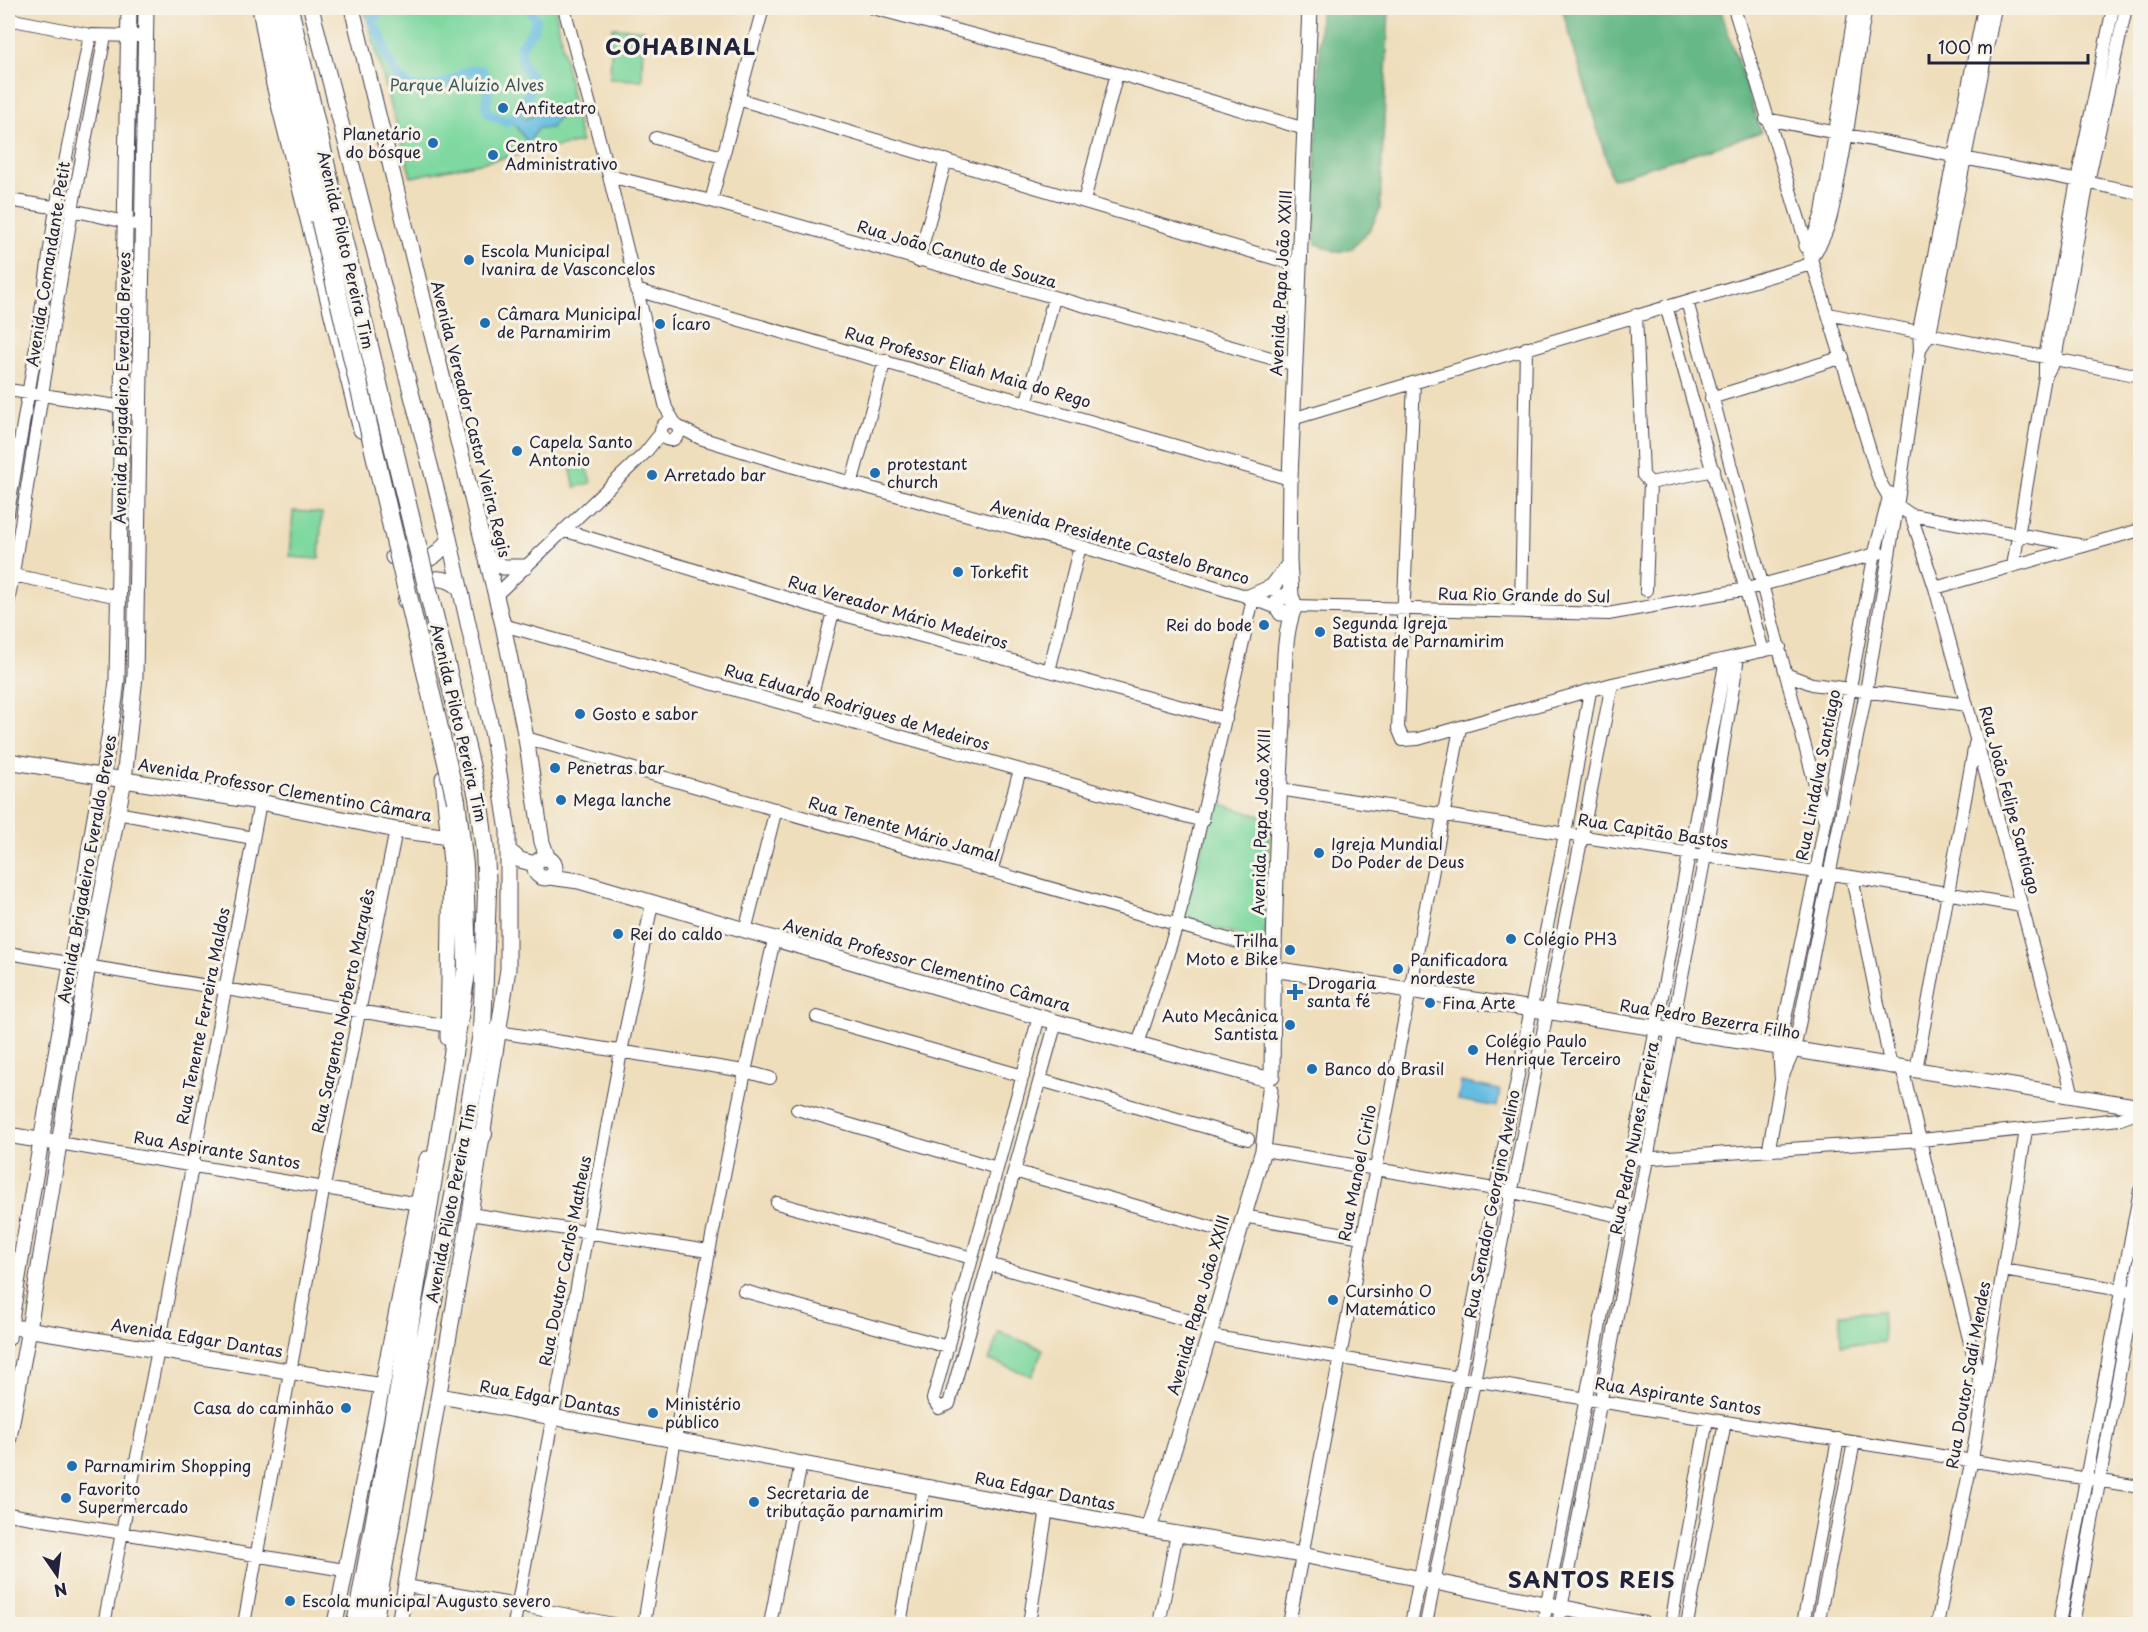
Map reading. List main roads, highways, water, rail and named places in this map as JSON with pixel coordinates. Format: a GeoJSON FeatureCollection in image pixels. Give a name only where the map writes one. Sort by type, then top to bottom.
{"type":"FeatureCollection","features":[{"type":"Feature","properties":{"kind":"highway","name":"Avenida Piloto Pereira Tim"},"geometry":{"type":"LineString","coordinates":[[271,8],[329,216],[478,797],[485,851],[487,891],[484,1016],[459,1171],[417,1374],[373,1624]]}},
{"type":"Feature","properties":{"kind":"highway","name":"Avenida Piloto Pereira Tim"},"geometry":{"type":"LineString","coordinates":[[289,8],[329,216],[456,801],[464,865],[467,967],[399,1389],[356,1624]]}},
{"type":"Feature","properties":{"kind":"highway"},"geometry":{"type":"LineString","coordinates":[[459,1171],[483,1134]]}},
{"type":"Feature","properties":{"kind":"main road","name":"Avenida Brigadeiro Everaldo Breves"},"geometry":{"type":"LineString","coordinates":[[8,1330],[72,962],[101,777],[112,724],[119,597],[129,8]]}},
{"type":"Feature","properties":{"kind":"main road","name":"Avenida Brigadeiro Everaldo Breves"},"geometry":{"type":"LineString","coordinates":[[8,1443],[29,1329],[88,965],[124,780],[135,676],[146,8]]}},
{"type":"Feature","properties":{"kind":"main road"},"geometry":{"type":"LineString","coordinates":[[260,8],[262,31],[289,148],[435,728],[450,837],[449,1026],[420,1204],[344,1570],[335,1624]]}},
{"type":"Feature","properties":{"kind":"main road"},"geometry":{"type":"LineString","coordinates":[[311,8],[449,538],[501,772],[508,850],[508,969],[440,1396],[399,1624]]}},
{"type":"Feature","properties":{"kind":"main road","name":"Avenida Vereador Castor Vieira Regis"},"geometry":{"type":"LineString","coordinates":[[352,8],[503,624],[526,738],[544,866]]}},
{"type":"Feature","properties":{"kind":"main road","name":"Avenida Papa João XXIII"},"geometry":{"type":"LineString","coordinates":[[1149,1529],[1209,1336],[1263,1150],[1270,1081],[1279,789],[1288,641],[1285,604],[1310,8]]}},
{"type":"Feature","properties":{"kind":"main road"},"geometry":{"type":"LineString","coordinates":[[393,557],[413,563],[433,558],[449,538]]}},
{"type":"Feature","properties":{"kind":"main road"},"geometry":{"type":"LineString","coordinates":[[486,556],[503,567],[525,567]]}},
{"type":"Feature","properties":{"kind":"main road"},"geometry":{"type":"LineString","coordinates":[[1251,598],[1272,587],[1288,564]]}},
{"type":"Feature","properties":{"kind":"main road"},"geometry":{"type":"LineString","coordinates":[[405,602],[413,586],[429,579],[450,579],[460,588]]}},
{"type":"Feature","properties":{"kind":"main road","name":"Avenida Professor Clementino Câmara"},"geometry":{"type":"LineString","coordinates":[[8,761],[260,802],[396,830],[450,837]]}},
{"type":"Feature","properties":{"kind":"main road","name":"Avenida Professor Clementino Câmara"},"geometry":{"type":"LineString","coordinates":[[508,850],[520,860],[544,866],[579,881],[652,904],[1056,1022],[1270,1081]]}},
{"type":"Feature","properties":{"kind":"main road"},"geometry":{"type":"LineString","coordinates":[[508,897],[518,879],[544,866]]}},
{"type":"Feature","properties":{"kind":"main road","name":"Rua Pedro Bezerra Filho"},"geometry":{"type":"LineString","coordinates":[[1273,969],[1779,1047],[2140,1107]]}},
{"type":"Feature","properties":{"kind":"main road","name":"Rua Aspirante Santos"},"geometry":{"type":"LineString","coordinates":[[8,1135],[59,1143]]}},
{"type":"Feature","properties":{"kind":"main road","name":"Avenida Edgar Dantas"},"geometry":{"type":"LineString","coordinates":[[8,1330],[29,1329],[382,1386]]}},
{"type":"Feature","properties":{"kind":"main road","name":"Rua Edgar Dantas"},"geometry":{"type":"LineString","coordinates":[[440,1396],[1149,1529],[1302,1555],[1643,1624]]}},
{"type":"Feature","properties":{"kind":"water"},"geometry":{"type":"Polygon","coordinates":[[[538,103],[563,106],[563,110],[551,128],[538,128],[527,141],[511,120],[516,115],[526,119],[534,116],[538,103]]]}},
{"type":"Feature","properties":{"kind":"water"},"geometry":{"type":"Polygon","coordinates":[[[1461,1082],[1500,1090],[1497,1107],[1458,1100],[1461,1082]]]}},
{"type":"Feature","properties":{"kind":"waterway"},"geometry":{"type":"LineString","coordinates":[[381,8],[372,20],[389,60],[400,78],[408,85],[429,88],[448,82],[466,72],[482,71],[489,82],[486,107],[489,114],[505,121],[511,120],[520,111],[532,85],[530,75],[523,65],[520,46],[533,31],[536,20],[529,8]]}},
{"type":"Feature","properties":{"kind":"place","name":"Anfiteatro"},"geometry":{"type":"Point","coordinates":[503,108]}},
{"type":"Feature","properties":{"kind":"place","name":"Planetário do bósque"},"geometry":{"type":"Point","coordinates":[433,143]}},
{"type":"Feature","properties":{"kind":"place","name":"Centro Administrativo"},"geometry":{"type":"Point","coordinates":[493,155]}},
{"type":"Feature","properties":{"kind":"place","name":"Escola Municipal Ivanira de Vasconcelos"},"geometry":{"type":"Point","coordinates":[469,260]}},
{"type":"Feature","properties":{"kind":"place","name":"Câmara Municipal de Parnamirim"},"geometry":{"type":"Point","coordinates":[485,323]}},
{"type":"Feature","properties":{"kind":"place","name":"Ícaro"},"geometry":{"type":"Point","coordinates":[660,324]}},
{"type":"Feature","properties":{"kind":"place","name":"Capela Santo Antonio"},"geometry":{"type":"Point","coordinates":[517,451]}},
{"type":"Feature","properties":{"kind":"place","name":"protestant church"},"geometry":{"type":"Point","coordinates":[875,473]}},
{"type":"Feature","properties":{"kind":"place","name":"Arretado bar"},"geometry":{"type":"Point","coordinates":[652,475]}},
{"type":"Feature","properties":{"kind":"place","name":"Torkefit"},"geometry":{"type":"Point","coordinates":[958,572]}},
{"type":"Feature","properties":{"kind":"place","name":"Rei do bode"},"geometry":{"type":"Point","coordinates":[1264,625]}},
{"type":"Feature","properties":{"kind":"place","name":"Segunda Igreja Batista de Parnamirim"},"geometry":{"type":"Point","coordinates":[1320,632]}},
{"type":"Feature","properties":{"kind":"place","name":"Gosto e sabor"},"geometry":{"type":"Point","coordinates":[580,714]}},
{"type":"Feature","properties":{"kind":"place","name":"Penetras bar"},"geometry":{"type":"Point","coordinates":[555,768]}},
{"type":"Feature","properties":{"kind":"place","name":"Mega lanche"},"geometry":{"type":"Point","coordinates":[561,800]}},
{"type":"Feature","properties":{"kind":"place","name":"Igreja Mundial Do Poder de Deus"},"geometry":{"type":"Point","coordinates":[1319,853]}},
{"type":"Feature","properties":{"kind":"place","name":"Rei do caldo"},"geometry":{"type":"Point","coordinates":[618,934]}},
{"type":"Feature","properties":{"kind":"place","name":"Colégio PH3"},"geometry":{"type":"Point","coordinates":[1511,939]}},
{"type":"Feature","properties":{"kind":"place","name":"Trilha Moto e Bike"},"geometry":{"type":"Point","coordinates":[1290,950]}},
{"type":"Feature","properties":{"kind":"place","name":"Panificadora nordeste"},"geometry":{"type":"Point","coordinates":[1398,969]}},
{"type":"Feature","properties":{"kind":"place","name":"Drogaria santa fé"},"geometry":{"type":"Point","coordinates":[1295,992]}},
{"type":"Feature","properties":{"kind":"place","name":"Fina Arte"},"geometry":{"type":"Point","coordinates":[1430,1003]}},
{"type":"Feature","properties":{"kind":"place","name":"Auto Mecânica Santista"},"geometry":{"type":"Point","coordinates":[1290,1025]}},
{"type":"Feature","properties":{"kind":"place","name":"Colégio Paulo Henrique Terceiro"},"geometry":{"type":"Point","coordinates":[1473,1050]}},
{"type":"Feature","properties":{"kind":"place","name":"Banco do Brasil"},"geometry":{"type":"Point","coordinates":[1312,1069]}},
{"type":"Feature","properties":{"kind":"place","name":"Cursinho O Matemático"},"geometry":{"type":"Point","coordinates":[1333,1300]}},
{"type":"Feature","properties":{"kind":"place","name":"Casa do caminhão"},"geometry":{"type":"Point","coordinates":[346,1408]}},
{"type":"Feature","properties":{"kind":"place","name":"Ministério público"},"geometry":{"type":"Point","coordinates":[653,1413]}},
{"type":"Feature","properties":{"kind":"place","name":"Parnamirim Shopping"},"geometry":{"type":"Point","coordinates":[72,1466]}},
{"type":"Feature","properties":{"kind":"place","name":"Favorito Supermercado"},"geometry":{"type":"Point","coordinates":[66,1498]}},
{"type":"Feature","properties":{"kind":"place","name":"Secretaria de tributação parnamirim"},"geometry":{"type":"Point","coordinates":[754,1502]}},
{"type":"Feature","properties":{"kind":"place","name":"Escola municipal Augusto severo"},"geometry":{"type":"Point","coordinates":[290,1601]}},
{"type":"Feature","properties":{"kind":"district","name":"COHABINAL"},"geometry":{"type":"Point","coordinates":[681,47]}},
{"type":"Feature","properties":{"kind":"district","name":"SANTOS REIS"},"geometry":{"type":"Point","coordinates":[1592,1580]}},
{"type":"Feature","properties":{"kind":"park label","name":"Parque Aluízio Alves"},"geometry":{"type":"Point","coordinates":[467,85]}}]}
